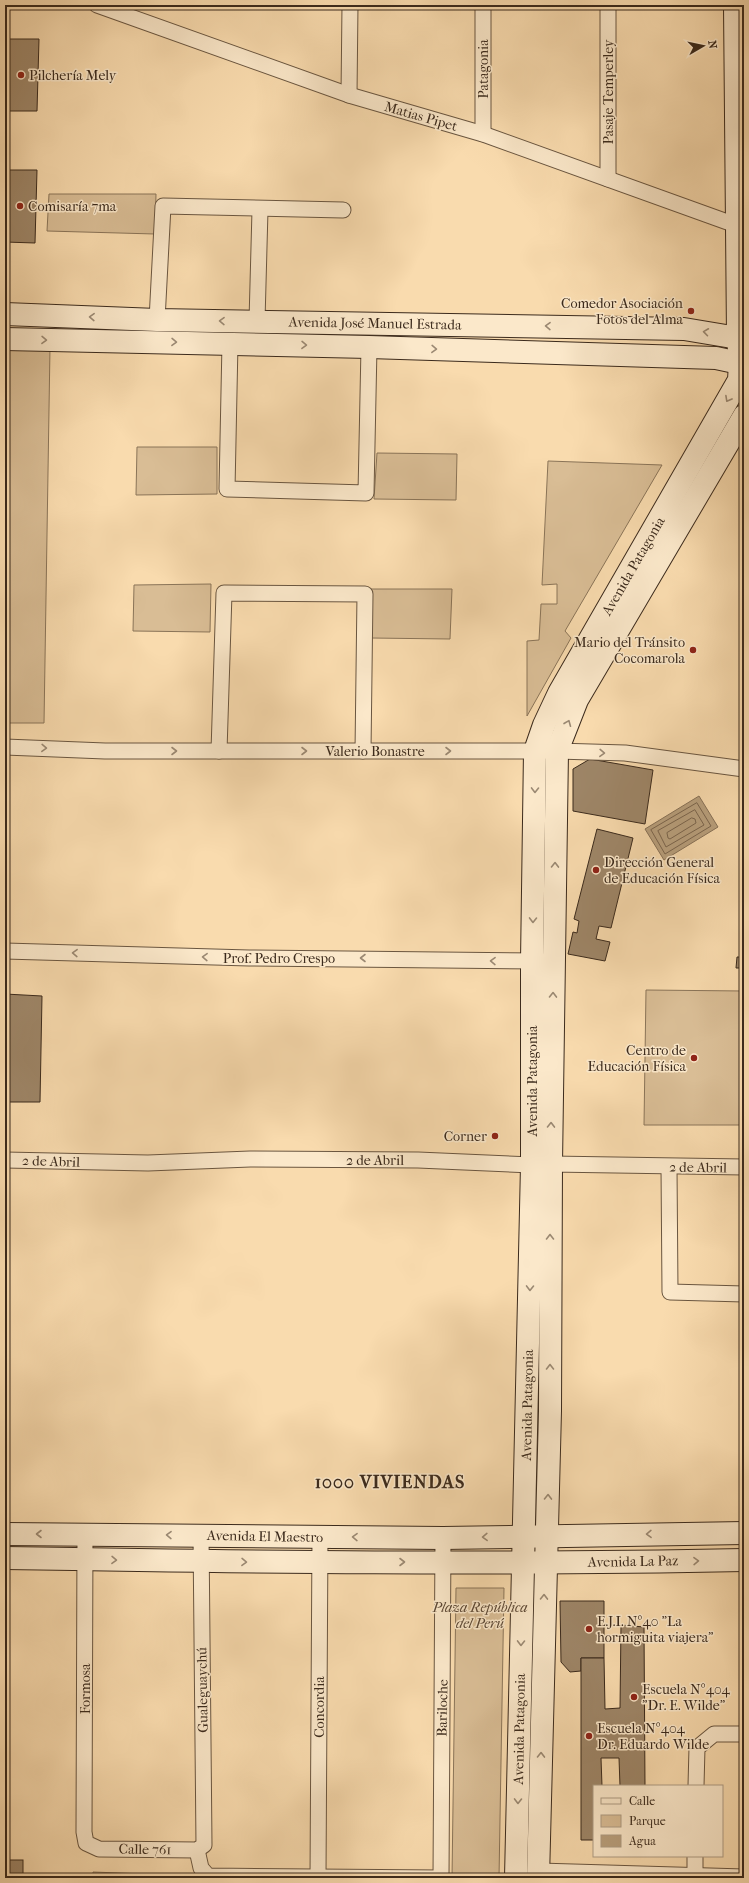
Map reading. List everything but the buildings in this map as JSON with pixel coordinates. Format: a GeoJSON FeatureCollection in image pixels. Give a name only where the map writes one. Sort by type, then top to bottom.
{"type":"FeatureCollection","features":[{"type":"Feature","properties":{"kind":"main road","name":"Avenida Patagonia"},"geometry":{"type":"LineString","coordinates":[[538,1875],[550,1411],[532,961],[536,751],[544,725],[559,693],[739,380],[742,364],[741,227],[735,5]]}},
{"type":"Feature","properties":{"kind":"main road","name":"Avenida José Manuel Estrada"},"geometry":{"type":"LineString","coordinates":[[5,314],[157,320],[684,329],[741,338]]}},
{"type":"Feature","properties":{"kind":"main road","name":"Avenida José Manuel Estrada"},"geometry":{"type":"LineString","coordinates":[[5,339],[230,343],[716,358],[742,364]]}},
{"type":"Feature","properties":{"kind":"main road","name":"Avenida Patagonia"},"geometry":{"type":"LineString","coordinates":[[516,1878],[524,1536],[541,1165],[554,961],[557,751],[577,700],[744,416]]}},
{"type":"Feature","properties":{"kind":"main road","name":"Avenida La Paz"},"geometry":{"type":"LineString","coordinates":[[524,1536],[744,1533]]}},
{"type":"Feature","properties":{"kind":"main road","name":"Avenida El Maestro"},"geometry":{"type":"LineString","coordinates":[[5,1534],[443,1538],[524,1536]]}},
{"type":"Feature","properties":{"kind":"main road","name":"Avenida El Maestro"},"geometry":{"type":"LineString","coordinates":[[5,1558],[320,1563],[523,1562]]}},
{"type":"Feature","properties":{"kind":"main road","name":"Avenida La Paz"},"geometry":{"type":"LineString","coordinates":[[523,1562],[744,1560]]}},
{"type":"Feature","properties":{"kind":"street","name":"Matias Pipet"},"geometry":{"type":"LineString","coordinates":[[97,5],[349,95],[483,134],[741,227]]}},
{"type":"Feature","properties":{"kind":"street"},"geometry":{"type":"LineString","coordinates":[[349,95],[350,5]]}},
{"type":"Feature","properties":{"kind":"street","name":"Patagonia"},"geometry":{"type":"LineString","coordinates":[[483,5],[483,134]]}},
{"type":"Feature","properties":{"kind":"street","name":"Pasaje Temperley"},"geometry":{"type":"LineString","coordinates":[[608,5],[608,179]]}},
{"type":"Feature","properties":{"kind":"street"},"geometry":{"type":"LineString","coordinates":[[157,320],[163,206],[260,210],[343,210]]}},
{"type":"Feature","properties":{"kind":"street"},"geometry":{"type":"LineString","coordinates":[[256,321],[260,210]]}},
{"type":"Feature","properties":{"kind":"street"},"geometry":{"type":"LineString","coordinates":[[230,343],[227,489],[366,492],[369,347]]}},
{"type":"Feature","properties":{"kind":"street"},"geometry":{"type":"LineString","coordinates":[[219,751],[224,593],[365,594],[363,751]]}},
{"type":"Feature","properties":{"kind":"street","name":"Valerio Bonastre"},"geometry":{"type":"LineString","coordinates":[[5,747],[105,751],[557,751],[625,754],[744,768]]}},
{"type":"Feature","properties":{"kind":"street","name":"Prof. Pedro Crespo"},"geometry":{"type":"LineString","coordinates":[[5,951],[249,958],[554,961]]}},
{"type":"Feature","properties":{"kind":"street","name":"2 de Abril"},"geometry":{"type":"LineString","coordinates":[[5,1160],[148,1163],[250,1159],[418,1160],[541,1165],[744,1167]]}},
{"type":"Feature","properties":{"kind":"street"},"geometry":{"type":"LineString","coordinates":[[669,1167],[670,1292],[744,1294]]}},
{"type":"Feature","properties":{"kind":"street","name":"Formosa"},"geometry":{"type":"LineString","coordinates":[[85,1534],[84,1824],[86,1843]]}},
{"type":"Feature","properties":{"kind":"street","name":"Gualeguaychú"},"geometry":{"type":"LineString","coordinates":[[201,1535],[201,1868],[208,1876],[441,1878]]}},
{"type":"Feature","properties":{"kind":"street","name":"Concordia"},"geometry":{"type":"LineString","coordinates":[[318,1877],[320,1536]]}},
{"type":"Feature","properties":{"kind":"street","name":"Bariloche"},"geometry":{"type":"LineString","coordinates":[[441,1878],[443,1538]]}},
{"type":"Feature","properties":{"kind":"street"},"geometry":{"type":"LineString","coordinates":[[696,1785],[697,1748],[714,1734],[744,1734]]}},
{"type":"Feature","properties":{"kind":"street","name":"Calle 761"},"geometry":{"type":"LineString","coordinates":[[86,1843],[99,1849],[200,1848]]}},
{"type":"Feature","properties":{"kind":"street"},"geometry":{"type":"LineString","coordinates":[[695,1857],[695,1877]]}},
{"type":"Feature","properties":{"kind":"street"},"geometry":{"type":"LineString","coordinates":[[538,1875],[744,1877]]}},
{"type":"Feature","properties":{"kind":"green space"},"geometry":{"type":"Polygon","coordinates":[[[49,194],[156,194],[155,234],[47,231],[49,194]]]}},
{"type":"Feature","properties":{"kind":"green space"},"geometry":{"type":"Polygon","coordinates":[[[5,346],[50,347],[44,723],[5,723],[5,346]]]}},
{"type":"Feature","properties":{"kind":"green space"},"geometry":{"type":"Polygon","coordinates":[[[137,447],[217,447],[217,494],[136,495],[137,447]]]}},
{"type":"Feature","properties":{"kind":"green space"},"geometry":{"type":"Polygon","coordinates":[[[377,453],[457,454],[456,500],[374,499],[377,453]]]}},
{"type":"Feature","properties":{"kind":"green space"},"geometry":{"type":"Polygon","coordinates":[[[548,461],[662,465],[565,631],[571,638],[527,716],[527,641],[539,640],[541,604],[557,604],[557,584],[542,585],[548,461]]]}},
{"type":"Feature","properties":{"kind":"green space"},"geometry":{"type":"Polygon","coordinates":[[[211,584],[210,632],[133,631],[134,585],[211,584]]]}},
{"type":"Feature","properties":{"kind":"green space"},"geometry":{"type":"Polygon","coordinates":[[[371,589],[452,589],[450,639],[371,638],[371,589]]]}},
{"type":"Feature","properties":{"kind":"green space","name":"Centro de Educación Física"},"geometry":{"type":"Polygon","coordinates":[[[646,990],[744,991],[744,1125],[644,1125],[646,990]]]}},
{"type":"Feature","properties":{"kind":"green space","name":"Plaza República del Perú"},"geometry":{"type":"Polygon","coordinates":[[[456,1588],[504,1588],[499,1878],[452,1878],[456,1588]]]}},
{"type":"Feature","properties":{"kind":"green space"},"geometry":{"type":"Polygon","coordinates":[[[93,1872],[197,1876],[197,1878],[93,1878],[93,1872]]]}},
{"type":"Feature","properties":{"kind":"water"},"geometry":{"type":"Polygon","coordinates":[[[699,796],[718,827],[664,860],[645,829],[699,796]]]}},
{"type":"Feature","properties":{"kind":"place","name":"Pilchería Mely"},"geometry":{"type":"Point","coordinates":[21,75]}},
{"type":"Feature","properties":{"kind":"place","name":"Comisaría 7ma"},"geometry":{"type":"Point","coordinates":[20,206]}},
{"type":"Feature","properties":{"kind":"place","name":"Comedor Asociación Fotos del Alma"},"geometry":{"type":"Point","coordinates":[691,311]}},
{"type":"Feature","properties":{"kind":"place","name":"Mario del Tránsito Cocomarola"},"geometry":{"type":"Point","coordinates":[693,650]}},
{"type":"Feature","properties":{"kind":"place","name":"Dirección General de Educación Física"},"geometry":{"type":"Point","coordinates":[596,870]}},
{"type":"Feature","properties":{"kind":"place","name":"Centro de Educación Física"},"geometry":{"type":"Point","coordinates":[694,1058]}},
{"type":"Feature","properties":{"kind":"place","name":"Corner"},"geometry":{"type":"Point","coordinates":[495,1136]}},
{"type":"Feature","properties":{"kind":"place","name":"E.J.I. Nº40 \"La hormiguita viajera\""},"geometry":{"type":"Point","coordinates":[589,1629]}},
{"type":"Feature","properties":{"kind":"place","name":"Escuela Nº404 \"Dr. E. Wilde\""},"geometry":{"type":"Point","coordinates":[634,1697]}},
{"type":"Feature","properties":{"kind":"place","name":"Escuela Nº404 Dr. Eduardo Wilde"},"geometry":{"type":"Point","coordinates":[589,1736]}},
{"type":"Feature","properties":{"kind":"district","name":"1000 VIVIENDAS"},"geometry":{"type":"Point","coordinates":[390,1482]}}]}
